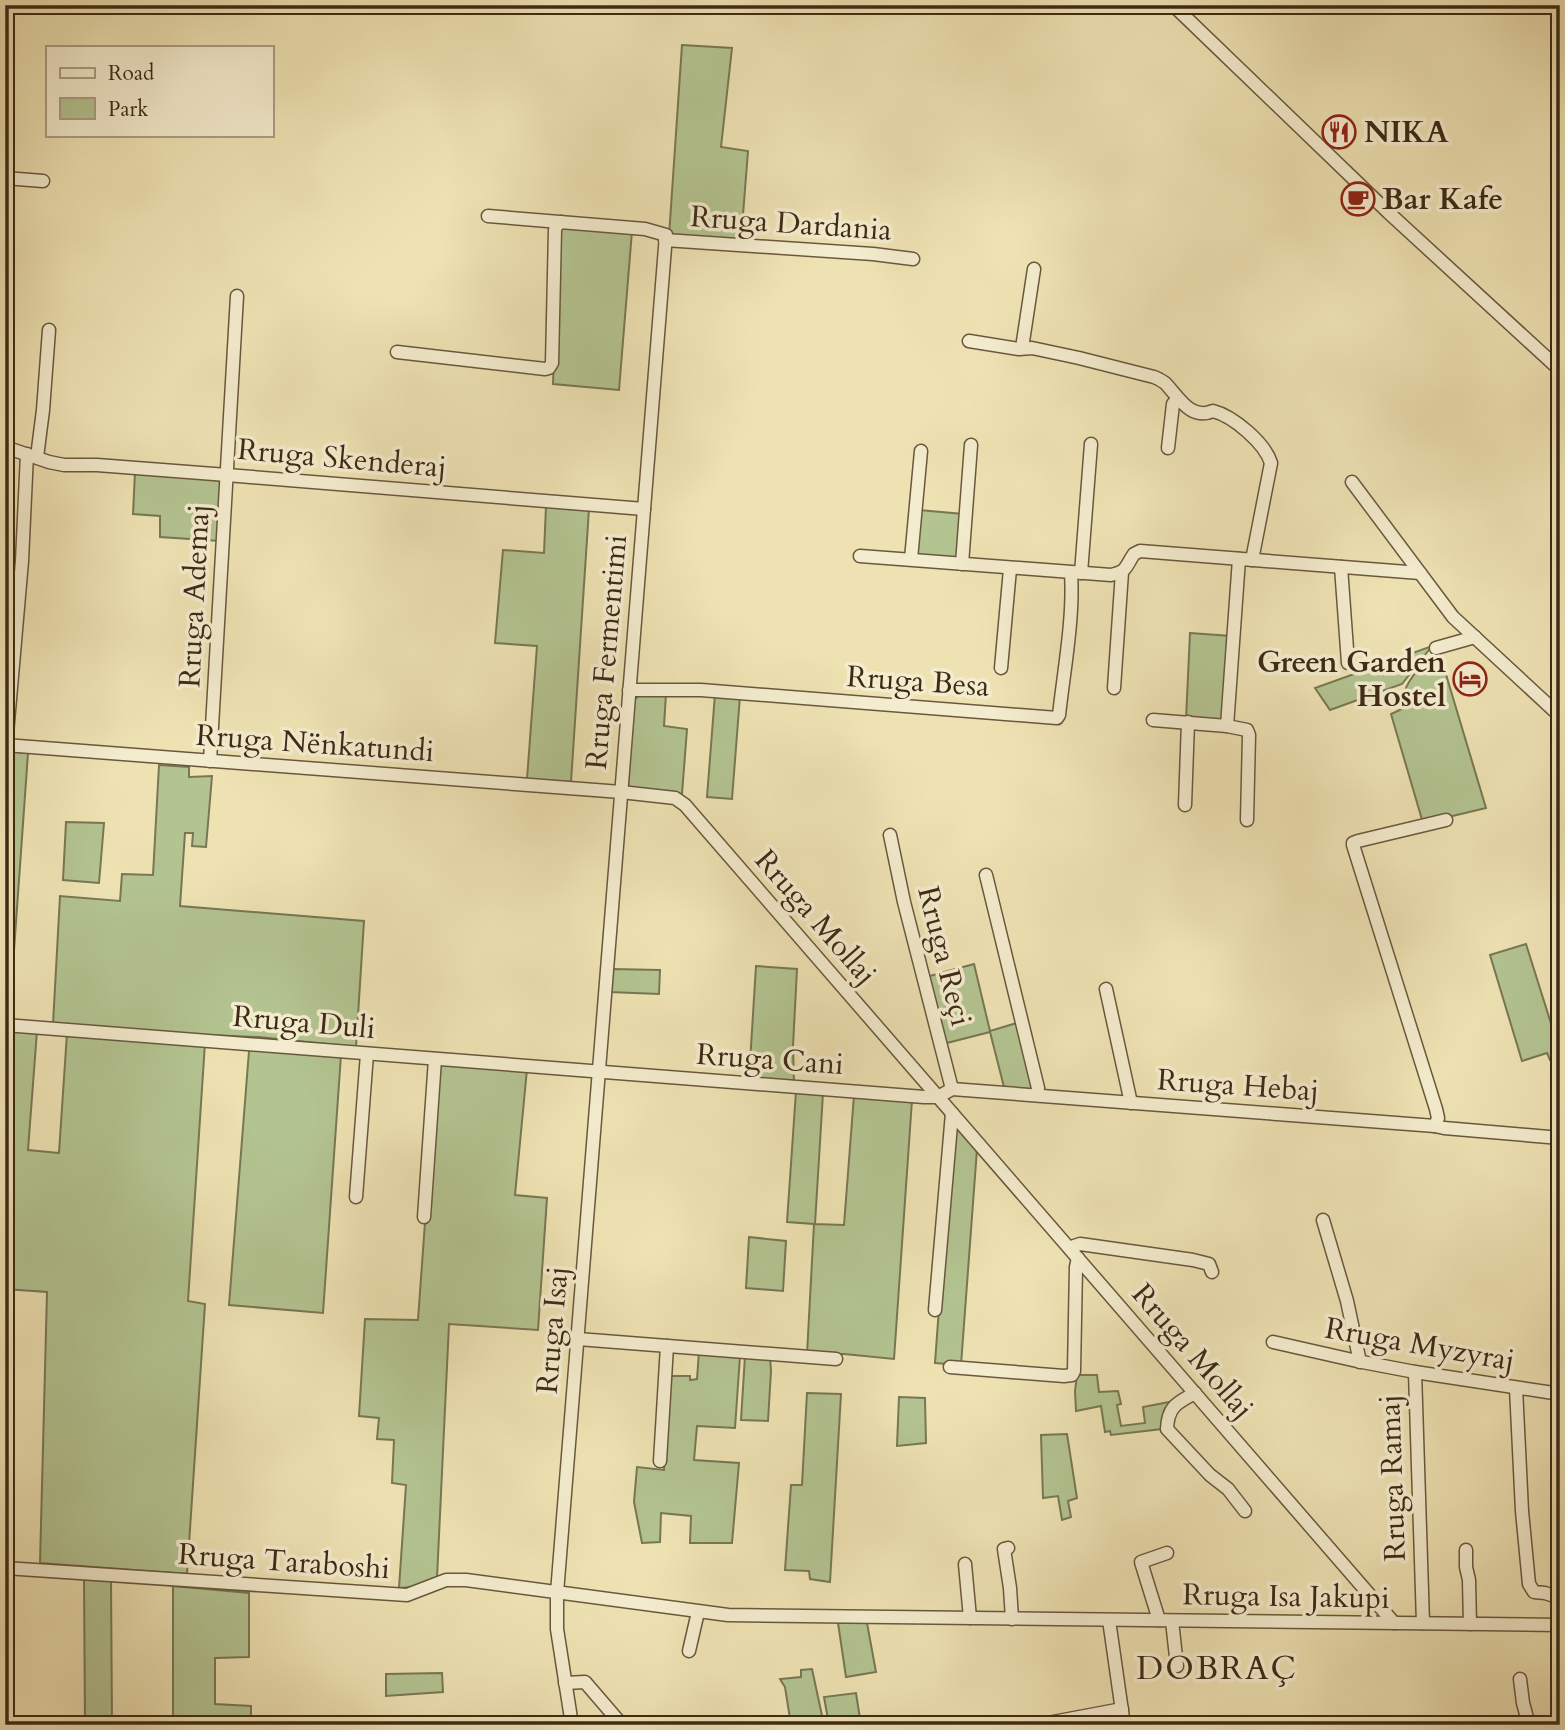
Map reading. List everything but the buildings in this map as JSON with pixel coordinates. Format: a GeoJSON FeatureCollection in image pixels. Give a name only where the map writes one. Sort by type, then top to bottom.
{"type":"FeatureCollection","features":[{"type":"Feature","properties":{"kind":"street"},"geometry":{"type":"LineString","coordinates":[[1173,5],[1357,183],[1560,370]]}},
{"type":"Feature","properties":{"kind":"street"},"geometry":{"type":"LineString","coordinates":[[5,178],[43,181]]}},
{"type":"Feature","properties":{"kind":"street","name":"Rruga Dardania"},"geometry":{"type":"LineString","coordinates":[[488,216],[645,229],[666,237],[913,259]]}},
{"type":"Feature","properties":{"kind":"street"},"geometry":{"type":"LineString","coordinates":[[397,352],[549,368],[552,363],[555,230],[561,222]]}},
{"type":"Feature","properties":{"kind":"street","name":"Rruga Fermentimi"},"geometry":{"type":"LineString","coordinates":[[599,1072],[666,237]]}},
{"type":"Feature","properties":{"kind":"street"},"geometry":{"type":"LineString","coordinates":[[1022,348],[1034,269]]}},
{"type":"Feature","properties":{"kind":"street","name":"Rruga Ademaj"},"geometry":{"type":"LineString","coordinates":[[210,761],[237,296]]}},
{"type":"Feature","properties":{"kind":"street"},"geometry":{"type":"LineString","coordinates":[[6,745],[32,456],[43,410],[48,330]]}},
{"type":"Feature","properties":{"kind":"street"},"geometry":{"type":"LineString","coordinates":[[969,341],[1032,348],[1154,377],[1164,382],[1177,399],[1192,409],[1228,416],[1266,451],[1271,463],[1246,559],[1227,726]]}},
{"type":"Feature","properties":{"kind":"street"},"geometry":{"type":"LineString","coordinates":[[1168,448],[1173,404],[1177,399]]}},
{"type":"Feature","properties":{"kind":"street"},"geometry":{"type":"LineString","coordinates":[[1076,573],[1091,443]]}},
{"type":"Feature","properties":{"kind":"street"},"geometry":{"type":"LineString","coordinates":[[962,564],[971,445]]}},
{"type":"Feature","properties":{"kind":"street","name":"Rruga Skenderaj"},"geometry":{"type":"LineString","coordinates":[[5,447],[64,465],[97,465],[644,509]]}},
{"type":"Feature","properties":{"kind":"street"},"geometry":{"type":"LineString","coordinates":[[911,559],[920,451]]}},
{"type":"Feature","properties":{"kind":"street"},"geometry":{"type":"LineString","coordinates":[[1352,482],[1453,617],[1560,716]]}},
{"type":"Feature","properties":{"kind":"street"},"geometry":{"type":"LineString","coordinates":[[860,556],[1111,575],[1127,568],[1134,554],[1140,551],[1420,573]]}},
{"type":"Feature","properties":{"kind":"street"},"geometry":{"type":"LineString","coordinates":[[1341,567],[1348,663]]}},
{"type":"Feature","properties":{"kind":"street"},"geometry":{"type":"LineString","coordinates":[[1001,668],[1010,569]]}},
{"type":"Feature","properties":{"kind":"street"},"geometry":{"type":"LineString","coordinates":[[1114,688],[1122,572]]}},
{"type":"Feature","properties":{"kind":"street","name":"Rruga Besa"},"geometry":{"type":"LineString","coordinates":[[629,690],[701,690],[1057,718],[1076,573]]}},
{"type":"Feature","properties":{"kind":"street"},"geometry":{"type":"LineString","coordinates":[[1436,648],[1475,637]]}},
{"type":"Feature","properties":{"kind":"street"},"geometry":{"type":"LineString","coordinates":[[1153,720],[1247,730],[1247,820]]}},
{"type":"Feature","properties":{"kind":"street"},"geometry":{"type":"LineString","coordinates":[[1185,805],[1188,722]]}},
{"type":"Feature","properties":{"kind":"street","name":"Rruga Nënkatundi"},"geometry":{"type":"LineString","coordinates":[[6,745],[621,793]]}},
{"type":"Feature","properties":{"kind":"street","name":"Rruga Mollaj"},"geometry":{"type":"LineString","coordinates":[[621,793],[675,798],[685,805],[1394,1623]]}},
{"type":"Feature","properties":{"kind":"street"},"geometry":{"type":"LineString","coordinates":[[1435,1126],[1438,1118],[1436,1109],[1353,844],[1447,820]]}},
{"type":"Feature","properties":{"kind":"street","name":"Rruga Reçi"},"geometry":{"type":"LineString","coordinates":[[890,835],[909,924],[951,1089]]}},
{"type":"Feature","properties":{"kind":"street"},"geometry":{"type":"LineString","coordinates":[[986,875],[1038,1088],[1037,1096]]}},
{"type":"Feature","properties":{"kind":"street"},"geometry":{"type":"LineString","coordinates":[[1106,989],[1131,1103]]}},
{"type":"Feature","properties":{"kind":"street","name":"Rruga Duli"},"geometry":{"type":"LineString","coordinates":[[5,1025],[599,1072]]}},
{"type":"Feature","properties":{"kind":"street"},"geometry":{"type":"LineString","coordinates":[[356,1197],[367,1054]]}},
{"type":"Feature","properties":{"kind":"street"},"geometry":{"type":"LineString","coordinates":[[424,1217],[435,1059]]}},
{"type":"Feature","properties":{"kind":"street","name":"Rruga Cani"},"geometry":{"type":"LineString","coordinates":[[599,1072],[938,1097]]}},
{"type":"Feature","properties":{"kind":"street","name":"Rruga Isaj"},"geometry":{"type":"LineString","coordinates":[[572,1725],[556,1629],[557,1593],[599,1072]]}},
{"type":"Feature","properties":{"kind":"street"},"geometry":{"type":"LineString","coordinates":[[938,1097],[951,1089]]}},
{"type":"Feature","properties":{"kind":"street","name":"Rruga Hebaj"},"geometry":{"type":"LineString","coordinates":[[951,1089],[1560,1138]]}},
{"type":"Feature","properties":{"kind":"street"},"geometry":{"type":"LineString","coordinates":[[935,1310],[952,1113]]}},
{"type":"Feature","properties":{"kind":"street"},"geometry":{"type":"LineString","coordinates":[[1324,1220],[1347,1301],[1360,1362]]}},
{"type":"Feature","properties":{"kind":"street"},"geometry":{"type":"LineString","coordinates":[[950,1367],[1072,1375],[1076,1267],[1074,1246],[1080,1244],[1193,1260],[1209,1264],[1212,1272]]}},
{"type":"Feature","properties":{"kind":"street"},"geometry":{"type":"LineString","coordinates":[[578,1339],[836,1359]]}},
{"type":"Feature","properties":{"kind":"street","name":"Rruga Myzyraj"},"geometry":{"type":"LineString","coordinates":[[1273,1342],[1415,1373],[1560,1394]]}},
{"type":"Feature","properties":{"kind":"street"},"geometry":{"type":"LineString","coordinates":[[660,1461],[667,1346]]}},
{"type":"Feature","properties":{"kind":"street","name":"Rruga Ramaj"},"geometry":{"type":"LineString","coordinates":[[1415,1373],[1423,1623]]}},
{"type":"Feature","properties":{"kind":"street"},"geometry":{"type":"LineString","coordinates":[[1516,1388],[1522,1511],[1529,1584],[1534,1592],[1560,1598]]}},
{"type":"Feature","properties":{"kind":"street"},"geometry":{"type":"LineString","coordinates":[[1195,1393],[1172,1407],[1168,1414],[1167,1429],[1210,1475],[1228,1489],[1245,1511]]}},
{"type":"Feature","properties":{"kind":"street"},"geometry":{"type":"LineString","coordinates":[[1008,1548],[1004,1549],[1012,1619]]}},
{"type":"Feature","properties":{"kind":"street"},"geometry":{"type":"LineString","coordinates":[[1466,1550],[1471,1624]]}},
{"type":"Feature","properties":{"kind":"street"},"geometry":{"type":"LineString","coordinates":[[1158,1620],[1141,1563],[1167,1553]]}},
{"type":"Feature","properties":{"kind":"street"},"geometry":{"type":"LineString","coordinates":[[965,1564],[970,1618]]}},
{"type":"Feature","properties":{"kind":"street","name":"Rruga Taraboshi"},"geometry":{"type":"LineString","coordinates":[[5,1568],[407,1595],[446,1580],[466,1580],[557,1593]]}},
{"type":"Feature","properties":{"kind":"street","name":"Rruga Isa Jakupi"},"geometry":{"type":"LineString","coordinates":[[557,1593],[698,1612],[742,1615],[1560,1625]]}},
{"type":"Feature","properties":{"kind":"street"},"geometry":{"type":"LineString","coordinates":[[689,1651],[698,1612]]}},
{"type":"Feature","properties":{"kind":"street"},"geometry":{"type":"LineString","coordinates":[[1109,1620],[1124,1725]]}},
{"type":"Feature","properties":{"kind":"street"},"geometry":{"type":"LineString","coordinates":[[1172,1620],[1177,1666]]}},
{"type":"Feature","properties":{"kind":"street"},"geometry":{"type":"LineString","coordinates":[[1520,1679],[1529,1725]]}},
{"type":"Feature","properties":{"kind":"street"},"geometry":{"type":"LineString","coordinates":[[565,1683],[585,1682],[622,1725]]}},
{"type":"Feature","properties":{"kind":"street"},"geometry":{"type":"LineString","coordinates":[[1037,1725],[1122,1709]]}},
{"type":"Feature","properties":{"kind":"green space"},"geometry":{"type":"Polygon","coordinates":[[[682,45],[732,48],[721,147],[748,151],[741,240],[669,236],[682,45]]]}},
{"type":"Feature","properties":{"kind":"green space"},"geometry":{"type":"Polygon","coordinates":[[[560,227],[632,231],[619,390],[553,384],[560,227]]]}},
{"type":"Feature","properties":{"kind":"green space"},"geometry":{"type":"Polygon","coordinates":[[[135,472],[224,481],[220,541],[160,537],[160,516],[133,514],[135,472]]]}},
{"type":"Feature","properties":{"kind":"green space"},"geometry":{"type":"Polygon","coordinates":[[[546,506],[589,509],[571,782],[527,779],[537,646],[495,643],[503,550],[544,553],[546,506]]]}},
{"type":"Feature","properties":{"kind":"green space"},"geometry":{"type":"Polygon","coordinates":[[[919,510],[963,514],[959,561],[920,556],[915,550],[919,510]]]}},
{"type":"Feature","properties":{"kind":"green space"},"geometry":{"type":"Polygon","coordinates":[[[1190,633],[1231,636],[1226,709],[1221,721],[1186,719],[1190,633]]]}},
{"type":"Feature","properties":{"kind":"green space"},"geometry":{"type":"Polygon","coordinates":[[[1432,646],[1402,684],[1330,710],[1315,688],[1432,646]]]}},
{"type":"Feature","properties":{"kind":"green space"},"geometry":{"type":"Polygon","coordinates":[[[1439,651],[1486,808],[1423,823],[1391,714],[1404,708],[1405,691],[1410,680],[1424,663],[1439,651]]]}},
{"type":"Feature","properties":{"kind":"green space"},"geometry":{"type":"Polygon","coordinates":[[[666,694],[664,726],[687,729],[682,794],[628,786],[634,701],[638,696],[666,694]]]}},
{"type":"Feature","properties":{"kind":"green space"},"geometry":{"type":"Polygon","coordinates":[[[715,694],[740,696],[732,799],[707,797],[715,694]]]}},
{"type":"Feature","properties":{"kind":"green space"},"geometry":{"type":"Polygon","coordinates":[[[5,751],[28,753],[9,1021],[5,1021],[5,751]]]}},
{"type":"Feature","properties":{"kind":"green space"},"geometry":{"type":"Polygon","coordinates":[[[159,765],[189,767],[189,777],[212,776],[206,847],[192,846],[193,833],[185,833],[180,906],[364,921],[356,1047],[259,1037],[53,1024],[60,896],[120,901],[122,874],[153,875],[159,765]]]}},
{"type":"Feature","properties":{"kind":"green space"},"geometry":{"type":"Polygon","coordinates":[[[66,822],[104,823],[99,883],[63,880],[66,822]]]}},
{"type":"Feature","properties":{"kind":"green space"},"geometry":{"type":"Polygon","coordinates":[[[1526,944],[1560,1052],[1560,1057],[1550,1060],[1547,1053],[1522,1061],[1490,955],[1526,944]]]}},
{"type":"Feature","properties":{"kind":"green space"},"geometry":{"type":"Polygon","coordinates":[[[974,964],[990,1031],[1020,1022],[1034,1089],[1005,1091],[990,1032],[943,1044],[926,977],[974,964]]]}},
{"type":"Feature","properties":{"kind":"green space"},"geometry":{"type":"Polygon","coordinates":[[[756,966],[797,969],[794,1084],[749,1079],[756,966]]]}},
{"type":"Feature","properties":{"kind":"green space"},"geometry":{"type":"Polygon","coordinates":[[[612,969],[660,970],[659,994],[609,992],[612,969]]]}},
{"type":"Feature","properties":{"kind":"green space"},"geometry":{"type":"Polygon","coordinates":[[[5,1030],[37,1031],[28,1150],[59,1153],[67,1033],[205,1043],[188,1301],[205,1304],[187,1574],[40,1563],[47,1292],[5,1289],[5,1030]]]}},
{"type":"Feature","properties":{"kind":"green space"},"geometry":{"type":"Polygon","coordinates":[[[251,1048],[341,1055],[323,1313],[229,1305],[251,1048]]]}},
{"type":"Feature","properties":{"kind":"green space"},"geometry":{"type":"Polygon","coordinates":[[[438,1065],[527,1069],[515,1195],[547,1198],[538,1330],[449,1324],[437,1578],[413,1587],[399,1588],[406,1485],[392,1483],[394,1440],[377,1439],[379,1418],[359,1416],[365,1319],[418,1320],[438,1065]]]}},
{"type":"Feature","properties":{"kind":"green space"},"geometry":{"type":"Polygon","coordinates":[[[796,1091],[823,1093],[815,1224],[844,1225],[854,1095],[912,1100],[894,1359],[844,1354],[807,1354],[814,1224],[787,1222],[796,1091]]]}},
{"type":"Feature","properties":{"kind":"green space"},"geometry":{"type":"Polygon","coordinates":[[[956,1125],[977,1149],[961,1365],[935,1363],[952,1129],[956,1125]]]}},
{"type":"Feature","properties":{"kind":"green space"},"geometry":{"type":"Polygon","coordinates":[[[749,1237],[786,1241],[783,1291],[746,1288],[749,1237]]]}},
{"type":"Feature","properties":{"kind":"green space"},"geometry":{"type":"Polygon","coordinates":[[[699,1351],[740,1356],[735,1428],[697,1426],[694,1460],[739,1463],[732,1543],[690,1543],[691,1516],[661,1513],[660,1542],[642,1543],[634,1502],[637,1467],[664,1470],[668,1376],[690,1376],[690,1380],[697,1379],[699,1351]]]}},
{"type":"Feature","properties":{"kind":"green space"},"geometry":{"type":"Polygon","coordinates":[[[745,1356],[770,1356],[768,1421],[741,1420],[745,1356]]]}},
{"type":"Feature","properties":{"kind":"green space"},"geometry":{"type":"Polygon","coordinates":[[[1077,1375],[1097,1375],[1099,1392],[1118,1391],[1121,1404],[1117,1405],[1121,1426],[1145,1423],[1143,1407],[1169,1402],[1162,1429],[1111,1435],[1110,1431],[1105,1432],[1101,1406],[1076,1411],[1077,1375]]]}},
{"type":"Feature","properties":{"kind":"green space"},"geometry":{"type":"Polygon","coordinates":[[[807,1393],[841,1394],[830,1582],[810,1579],[809,1571],[785,1570],[791,1485],[802,1485],[807,1393]]]}},
{"type":"Feature","properties":{"kind":"green space"},"geometry":{"type":"Polygon","coordinates":[[[899,1397],[925,1398],[926,1443],[897,1446],[899,1397]]]}},
{"type":"Feature","properties":{"kind":"green space"},"geometry":{"type":"Polygon","coordinates":[[[1067,1434],[1077,1498],[1068,1501],[1071,1517],[1062,1520],[1058,1496],[1043,1498],[1041,1435],[1067,1434]]]}},
{"type":"Feature","properties":{"kind":"green space"},"geometry":{"type":"Polygon","coordinates":[[[84,1577],[111,1578],[112,1725],[85,1725],[84,1577]]]}},
{"type":"Feature","properties":{"kind":"green space"},"geometry":{"type":"Polygon","coordinates":[[[173,1586],[249,1593],[249,1657],[215,1658],[215,1704],[251,1706],[251,1725],[216,1725],[215,1716],[173,1718],[173,1586]]]}},
{"type":"Feature","properties":{"kind":"green space"},"geometry":{"type":"Polygon","coordinates":[[[838,1623],[867,1623],[876,1672],[846,1677],[838,1623]]]}},
{"type":"Feature","properties":{"kind":"green space"},"geometry":{"type":"Polygon","coordinates":[[[812,1669],[824,1725],[791,1725],[785,1687],[780,1679],[801,1677],[801,1670],[812,1669]]]}},
{"type":"Feature","properties":{"kind":"green space"},"geometry":{"type":"Polygon","coordinates":[[[442,1673],[443,1692],[386,1696],[386,1674],[442,1673]]]}},
{"type":"Feature","properties":{"kind":"green space"},"geometry":{"type":"Polygon","coordinates":[[[856,1693],[861,1725],[829,1725],[824,1697],[856,1693]]]}},
{"type":"Feature","properties":{"kind":"place","name":"NIKA"},"geometry":{"type":"Point","coordinates":[1339,132]}},
{"type":"Feature","properties":{"kind":"place","name":"Bar Kafe"},"geometry":{"type":"Point","coordinates":[1358,199]}},
{"type":"Feature","properties":{"kind":"place","name":"Green Garden Hostel"},"geometry":{"type":"Point","coordinates":[1470,679]}},
{"type":"Feature","properties":{"kind":"district","name":"DOBRAÇ"},"geometry":{"type":"Point","coordinates":[1217,1667]}}]}
